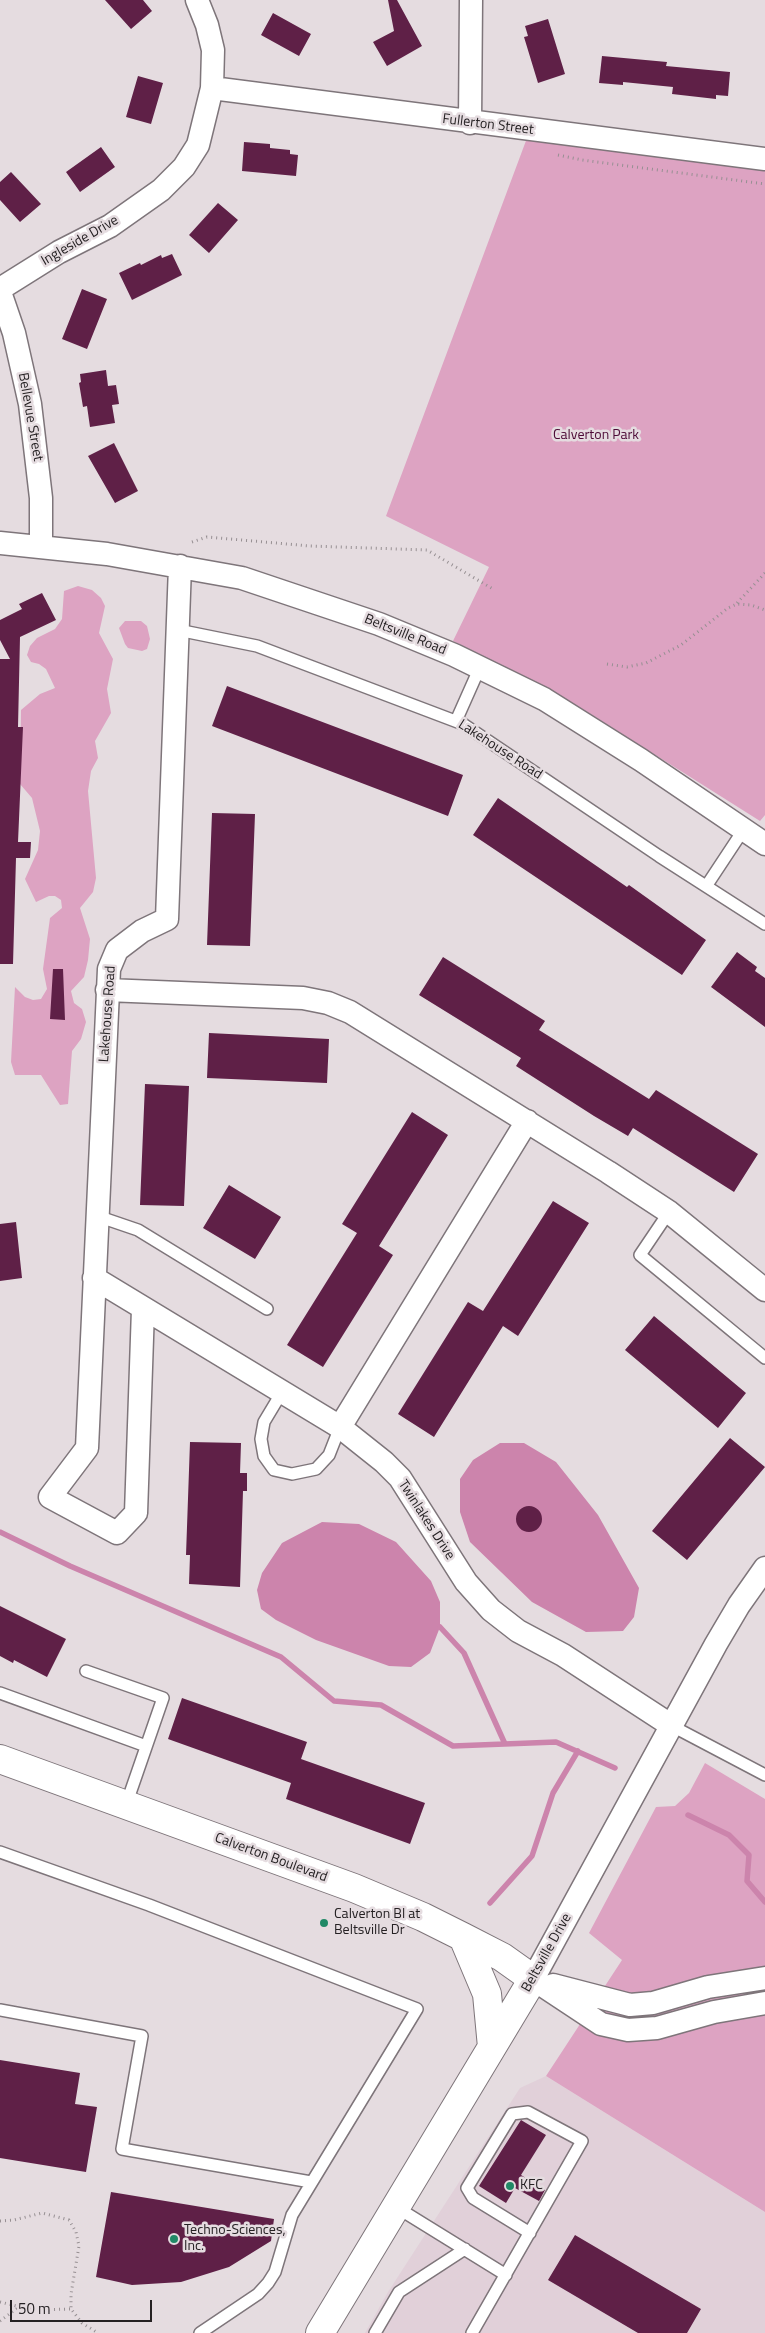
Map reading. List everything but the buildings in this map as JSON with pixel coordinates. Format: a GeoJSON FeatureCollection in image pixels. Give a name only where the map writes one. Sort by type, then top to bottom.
{"type":"FeatureCollection","features":[{"type":"Feature","properties":{"kind":"street","name":"Ingleside Drive"},"geometry":{"type":"LineString","coordinates":[[0,290],[59,252],[110,226],[161,190],[184,167],[198,145],[212,88],[212,50],[207,25],[197,0]]}},
{"type":"Feature","properties":{"kind":"street"},"geometry":{"type":"LineString","coordinates":[[470,123],[471,0]]}},
{"type":"Feature","properties":{"kind":"street","name":"Fullerton Street"},"geometry":{"type":"LineString","coordinates":[[212,88],[470,123],[765,159]]}},
{"type":"Feature","properties":{"kind":"street","name":"Bellevue Street"},"geometry":{"type":"LineString","coordinates":[[0,290],[14,332],[31,412],[41,498],[41,546]]}},
{"type":"Feature","properties":{"kind":"street","name":"Beltsville Road"},"geometry":{"type":"LineString","coordinates":[[0,542],[180,566],[242,578],[379,624],[480,667],[544,699],[590,727],[765,844]]}},
{"type":"Feature","properties":{"kind":"street","name":"Lakehouse Road"},"geometry":{"type":"LineString","coordinates":[[144,1309],[136,1513],[117,1533],[50,1497],[87,1448],[109,969],[117,950],[142,931],[167,919],[180,566]]}},
{"type":"Feature","properties":{"kind":"street"},"geometry":{"type":"LineString","coordinates":[[108,990],[303,998],[328,1003],[370,1022],[669,1212],[743,1270],[765,1290]]}},
{"type":"Feature","properties":{"kind":"street"},"geometry":{"type":"LineString","coordinates":[[340,1427],[527,1121]]}},
{"type":"Feature","properties":{"kind":"street","name":"Twinlakes Drive"},"geometry":{"type":"LineString","coordinates":[[94,1278],[340,1427],[384,1462],[400,1478],[466,1582],[491,1610],[518,1631],[563,1655],[672,1726]]}},
{"type":"Feature","properties":{"kind":"street","name":"Beltsville Drive"},"geometry":{"type":"LineString","coordinates":[[320,2333],[533,1979],[716,1644],[765,1568]]}},
{"type":"Feature","properties":{"kind":"street","name":"Calverton Boulevard"},"geometry":{"type":"LineString","coordinates":[[0,1759],[354,1888],[423,1917],[463,1937],[502,1957],[533,1979]]}},
{"type":"Feature","properties":{"kind":"street"},"geometry":{"type":"LineString","coordinates":[[463,1937],[487,1994],[492,2047]]}},
{"type":"Feature","properties":{"kind":"street"},"geometry":{"type":"LineString","coordinates":[[533,1979],[630,2004],[652,2003],[708,1987],[765,1978]]}},
{"type":"Feature","properties":{"kind":"street"},"geometry":{"type":"LineString","coordinates":[[533,1979],[601,2024],[628,2030],[657,2028],[714,2012],[765,2003]]}},
{"type":"Feature","properties":{"kind":"street"},"geometry":{"type":"LineString","coordinates":[[708,1987],[714,2012]]}},
{"type":"Feature","properties":{"kind":"lane","name":"Lakehouse Road"},"geometry":{"type":"LineString","coordinates":[[178,630],[257,646],[456,721],[765,924]]}},
{"type":"Feature","properties":{"kind":"lane"},"geometry":{"type":"LineString","coordinates":[[456,721],[480,667]]}},
{"type":"Feature","properties":{"kind":"lane"},"geometry":{"type":"LineString","coordinates":[[707,885],[744,829]]}},
{"type":"Feature","properties":{"kind":"lane"},"geometry":{"type":"LineString","coordinates":[[669,1212],[640,1255],[765,1358]]}},
{"type":"Feature","properties":{"kind":"lane"},"geometry":{"type":"LineString","coordinates":[[97,1216],[138,1230],[267,1309]]}},
{"type":"Feature","properties":{"kind":"lane"},"geometry":{"type":"LineString","coordinates":[[282,1392],[264,1422],[261,1439],[264,1456],[274,1470],[292,1474],[316,1469],[329,1455],[340,1427]]}},
{"type":"Feature","properties":{"kind":"lane"},"geometry":{"type":"LineString","coordinates":[[86,1671],[163,1698],[126,1805]]}},
{"type":"Feature","properties":{"kind":"lane"},"geometry":{"type":"LineString","coordinates":[[0,1693],[146,1746]]}},
{"type":"Feature","properties":{"kind":"lane"},"geometry":{"type":"LineString","coordinates":[[672,1726],[765,1774]]}},
{"type":"Feature","properties":{"kind":"lane"},"geometry":{"type":"LineString","coordinates":[[0,1852],[149,1905],[416,2009],[292,2216],[275,2272],[268,2283],[246,2302],[200,2333]]}},
{"type":"Feature","properties":{"kind":"lane"},"geometry":{"type":"LineString","coordinates":[[0,2010],[142,2036],[122,2149],[311,2182]]}},
{"type":"Feature","properties":{"kind":"lane"},"geometry":{"type":"LineString","coordinates":[[472,2333],[506,2275],[530,2233],[582,2141],[528,2112],[512,2114],[467,2188],[473,2198],[530,2233]]}},
{"type":"Feature","properties":{"kind":"lane"},"geometry":{"type":"LineString","coordinates":[[396,2207],[506,2275]]}},
{"type":"Feature","properties":{"kind":"lane"},"geometry":{"type":"LineString","coordinates":[[375,2333],[399,2292],[465,2249]]}},
{"type":"Feature","properties":{"kind":"path"},"geometry":{"type":"LineString","coordinates":[[555,154],[582,160],[765,184]]}},
{"type":"Feature","properties":{"kind":"path"},"geometry":{"type":"LineString","coordinates":[[192,542],[207,537],[310,546],[427,550],[493,589]]}},
{"type":"Feature","properties":{"kind":"path"},"geometry":{"type":"LineString","coordinates":[[607,664],[627,667],[646,663],[681,645],[728,608],[737,604],[765,573]]}},
{"type":"Feature","properties":{"kind":"path"},"geometry":{"type":"LineString","coordinates":[[737,604],[751,605],[765,610]]}},
{"type":"Feature","properties":{"kind":"path"},"geometry":{"type":"LineString","coordinates":[[0,2221],[14,2220],[42,2213],[69,2220],[76,2232],[79,2246],[71,2294],[72,2309],[82,2323],[98,2333]]}},
{"type":"Feature","properties":{"kind":"path"},"geometry":{"type":"LineString","coordinates":[[0,2302],[47,2311],[72,2309]]}},
{"type":"Feature","properties":{"kind":"path"},"geometry":{"type":"LineString","coordinates":[[0,2321],[19,2307]]}},
{"type":"Feature","properties":{"kind":"shaded area"},"geometry":{"type":"Polygon","coordinates":[[[500,1443],[524,1443],[556,1462],[598,1515],[639,1588],[634,1617],[623,1631],[586,1632],[532,1602],[470,1542],[460,1512],[460,1479],[473,1460],[500,1443]]]}},
{"type":"Feature","properties":{"kind":"shaded area"},"geometry":{"type":"Polygon","coordinates":[[[322,1522],[359,1524],[396,1542],[431,1581],[440,1602],[440,1627],[430,1653],[411,1667],[389,1666],[316,1640],[276,1620],[261,1609],[257,1590],[262,1573],[282,1543],[322,1522]]]}},
{"type":"Feature","properties":{"kind":"shaded area"},"geometry":{"type":"Polygon","coordinates":[[[546,2076],[765,2212],[765,2333],[365,2333],[388,2292],[520,2088],[546,2076]]]}},
{"type":"Feature","properties":{"kind":"green space","name":"Calverton Park"},"geometry":{"type":"Polygon","coordinates":[[[527,138],[765,168],[765,815],[760,821],[592,715],[542,686],[453,641],[489,567],[386,516],[527,138]]]}},
{"type":"Feature","properties":{"kind":"green space"},"geometry":{"type":"Polygon","coordinates":[[[78,586],[92,590],[101,598],[105,606],[99,633],[113,659],[107,689],[111,713],[95,741],[98,758],[91,771],[88,791],[96,878],[93,892],[80,908],[90,939],[88,960],[84,977],[71,991],[74,1003],[82,1009],[86,1022],[81,1039],[72,1051],[68,1104],[60,1105],[41,1075],[15,1075],[11,1062],[15,987],[25,997],[33,1000],[41,999],[47,989],[43,969],[50,918],[62,908],[61,900],[55,896],[49,896],[36,902],[25,879],[38,850],[40,831],[32,798],[20,784],[21,710],[40,694],[55,688],[46,669],[39,664],[31,662],[27,655],[30,646],[37,638],[55,629],[62,619],[64,591],[78,586]]]}},
{"type":"Feature","properties":{"kind":"green space"},"geometry":{"type":"Polygon","coordinates":[[[125,621],[141,621],[147,626],[150,639],[147,649],[142,651],[128,648],[119,628],[125,621]]]}},
{"type":"Feature","properties":{"kind":"green space"},"geometry":{"type":"Polygon","coordinates":[[[705,1763],[765,1799],[765,2212],[546,2076],[622,1960],[589,1933],[656,1807],[675,1806],[689,1793],[705,1763]]]}},
{"type":"Feature","properties":{"kind":"waterway"},"geometry":{"type":"LineString","coordinates":[[0,1532],[70,1566],[281,1657],[334,1701],[381,1705],[453,1746],[556,1742],[615,1768]]}},
{"type":"Feature","properties":{"kind":"waterway"},"geometry":{"type":"LineString","coordinates":[[440,1627],[464,1653],[505,1744]]}},
{"type":"Feature","properties":{"kind":"waterway"},"geometry":{"type":"LineString","coordinates":[[490,1903],[532,1856],[553,1793],[578,1751]]}},
{"type":"Feature","properties":{"kind":"waterway"},"geometry":{"type":"LineString","coordinates":[[688,1815],[729,1835],[749,1855],[747,1881],[765,1902]]}},
{"type":"Feature","properties":{"kind":"place","name":"Calverton Bl at Beltsville Dr"},"geometry":{"type":"Point","coordinates":[324,1923]}},
{"type":"Feature","properties":{"kind":"place","name":"KFC"},"geometry":{"type":"Point","coordinates":[510,2186]}},
{"type":"Feature","properties":{"kind":"place","name":"Techno-Sciences, Inc."},"geometry":{"type":"Point","coordinates":[174,2239]}}]}
